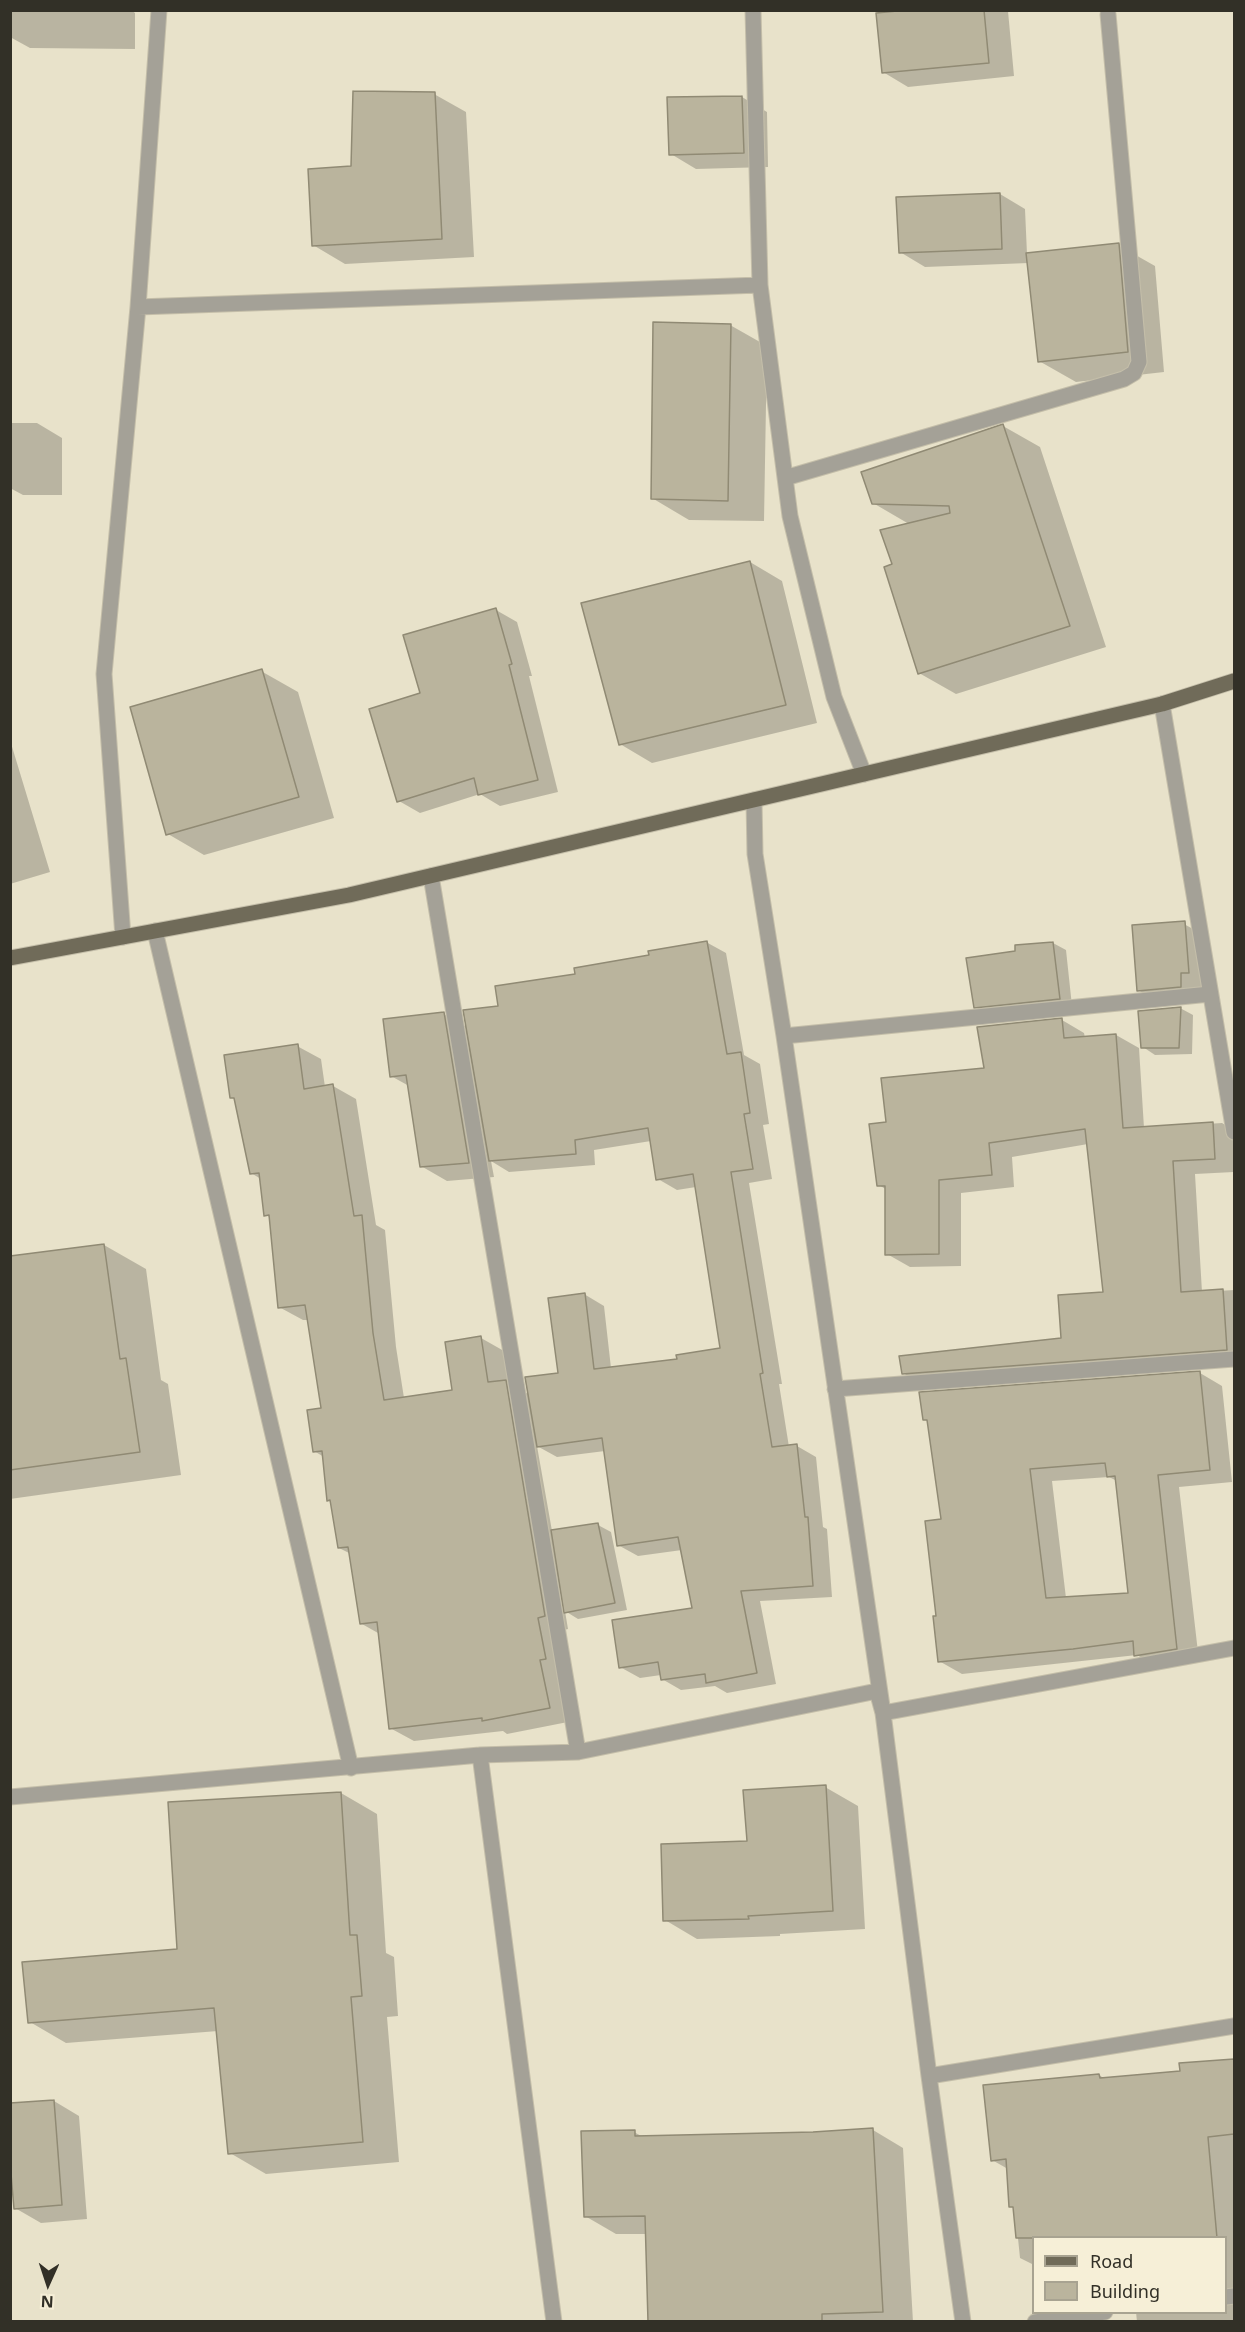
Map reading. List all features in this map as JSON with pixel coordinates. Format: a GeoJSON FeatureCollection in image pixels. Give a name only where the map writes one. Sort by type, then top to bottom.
{"type":"FeatureCollection","features":[{"type":"Feature","properties":{"kind":"main road"},"geometry":{"type":"LineString","coordinates":[[10,958],[349,896],[1162,704],[1234,681]]}},
{"type":"Feature","properties":{"kind":"street"},"geometry":{"type":"LineString","coordinates":[[123,937],[104,674],[138,306],[159,10]]}},
{"type":"Feature","properties":{"kind":"street"},"geometry":{"type":"LineString","coordinates":[[753,10],[760,285],[790,516],[834,697],[864,774]]}},
{"type":"Feature","properties":{"kind":"street"},"geometry":{"type":"LineString","coordinates":[[785,478],[1124,379],[1134,373],[1138,362],[1108,14]]}},
{"type":"Feature","properties":{"kind":"street"},"geometry":{"type":"LineString","coordinates":[[138,306],[760,285]]}},
{"type":"Feature","properties":{"kind":"street"},"geometry":{"type":"LineString","coordinates":[[1162,704],[1234,1132]]}},
{"type":"Feature","properties":{"kind":"street"},"geometry":{"type":"LineString","coordinates":[[754,800],[755,854],[784,1036],[883,1713],[963,2322]]}},
{"type":"Feature","properties":{"kind":"street"},"geometry":{"type":"LineString","coordinates":[[431,876],[578,1752]]}},
{"type":"Feature","properties":{"kind":"street"},"geometry":{"type":"LineString","coordinates":[[155,931],[351,1768]]}},
{"type":"Feature","properties":{"kind":"street"},"geometry":{"type":"LineString","coordinates":[[784,1036],[1210,994]]}},
{"type":"Feature","properties":{"kind":"street"},"geometry":{"type":"LineString","coordinates":[[835,1389],[1234,1359]]}},
{"type":"Feature","properties":{"kind":"street"},"geometry":{"type":"LineString","coordinates":[[883,1713],[1234,1648]]}},
{"type":"Feature","properties":{"kind":"street"},"geometry":{"type":"LineString","coordinates":[[10,1797],[480,1755],[578,1752],[877,1691],[883,1713]]}},
{"type":"Feature","properties":{"kind":"street"},"geometry":{"type":"LineString","coordinates":[[480,1755],[554,2322]]}},
{"type":"Feature","properties":{"kind":"street"},"geometry":{"type":"LineString","coordinates":[[929,2076],[1234,2026]]}},
{"type":"Feature","properties":{"kind":"street"},"geometry":{"type":"LineString","coordinates":[[1035,2322],[1097,2314]]}},
{"type":"Feature","properties":{"kind":"building"},"geometry":{"type":"Polygon","coordinates":[[[908,10],[984,10],[989,63],[882,73],[876,13],[908,10]]]}},
{"type":"Feature","properties":{"kind":"building"},"geometry":{"type":"Polygon","coordinates":[[[353,91],[435,92],[442,239],[312,246],[308,169],[351,166],[353,91]]]}},
{"type":"Feature","properties":{"kind":"building"},"geometry":{"type":"Polygon","coordinates":[[[742,96],[744,153],[669,155],[667,97],[742,96]]]}},
{"type":"Feature","properties":{"kind":"building"},"geometry":{"type":"Polygon","coordinates":[[[1000,193],[1002,249],[899,253],[896,197],[1000,193]]]}},
{"type":"Feature","properties":{"kind":"building"},"geometry":{"type":"Polygon","coordinates":[[[1119,243],[1128,352],[1038,362],[1026,253],[1119,243]]]}},
{"type":"Feature","properties":{"kind":"building"},"geometry":{"type":"Polygon","coordinates":[[[653,322],[731,324],[728,501],[651,499],[653,322]]]}},
{"type":"Feature","properties":{"kind":"building"},"geometry":{"type":"Polygon","coordinates":[[[1003,424],[1070,626],[918,674],[884,567],[892,564],[880,530],[950,513],[949,506],[872,504],[861,472],[1003,424]]]}},
{"type":"Feature","properties":{"kind":"building"},"geometry":{"type":"Polygon","coordinates":[[[750,561],[786,705],[619,745],[581,603],[750,561]]]}},
{"type":"Feature","properties":{"kind":"building"},"geometry":{"type":"Polygon","coordinates":[[[496,608],[512,664],[509,665],[538,780],[478,795],[474,778],[397,802],[369,709],[420,693],[403,635],[496,608]]]}},
{"type":"Feature","properties":{"kind":"building"},"geometry":{"type":"Polygon","coordinates":[[[262,669],[299,797],[166,835],[130,707],[262,669]]]}},
{"type":"Feature","properties":{"kind":"building"},"geometry":{"type":"Polygon","coordinates":[[[1185,921],[1189,973],[1181,973],[1181,987],[1137,991],[1132,925],[1185,921]]]}},
{"type":"Feature","properties":{"kind":"building"},"geometry":{"type":"Polygon","coordinates":[[[707,941],[727,1054],[741,1052],[750,1113],[744,1114],[753,1169],[731,1172],[763,1373],[760,1374],[772,1447],[797,1444],[805,1517],[808,1517],[813,1586],[741,1591],[757,1673],[706,1683],[705,1674],[661,1680],[658,1662],[619,1668],[612,1620],[692,1608],[678,1537],[617,1546],[602,1438],[537,1447],[525,1377],[558,1373],[548,1298],[585,1293],[594,1369],[677,1359],[676,1355],[720,1348],[693,1174],[656,1180],[648,1128],[575,1140],[576,1154],[489,1161],[463,1010],[498,1006],[495,986],[575,974],[574,968],[649,955],[648,951],[707,941]]]}},
{"type":"Feature","properties":{"kind":"building"},"geometry":{"type":"Polygon","coordinates":[[[1053,942],[1060,999],[974,1008],[966,958],[1015,951],[1015,945],[1053,942]]]}},
{"type":"Feature","properties":{"kind":"building"},"geometry":{"type":"Polygon","coordinates":[[[1181,1007],[1179,1048],[1141,1048],[1138,1011],[1181,1007]]]}},
{"type":"Feature","properties":{"kind":"building"},"geometry":{"type":"Polygon","coordinates":[[[444,1012],[469,1163],[420,1167],[406,1075],[390,1077],[383,1019],[444,1012]]]}},
{"type":"Feature","properties":{"kind":"building"},"geometry":{"type":"Polygon","coordinates":[[[1062,1018],[1064,1038],[1116,1034],[1123,1128],[1213,1122],[1215,1159],[1173,1161],[1181,1292],[1223,1289],[1227,1350],[902,1374],[899,1356],[1061,1338],[1058,1295],[1103,1292],[1085,1129],[989,1143],[992,1175],[939,1180],[939,1254],[885,1255],[885,1186],[877,1186],[869,1124],[886,1122],[881,1078],[984,1068],[977,1027],[1062,1018]]]}},
{"type":"Feature","properties":{"kind":"building"},"geometry":{"type":"Polygon","coordinates":[[[298,1044],[304,1089],[333,1084],[354,1216],[362,1215],[373,1333],[384,1400],[452,1390],[445,1342],[481,1336],[488,1382],[506,1380],[545,1616],[538,1618],[546,1659],[540,1660],[550,1708],[482,1721],[482,1718],[389,1729],[377,1622],[360,1624],[348,1547],[338,1548],[330,1500],[327,1501],[322,1451],[313,1452],[307,1410],[321,1408],[305,1305],[278,1308],[269,1215],[264,1216],[259,1173],[250,1174],[234,1098],[230,1098],[224,1055],[298,1044]]]}},
{"type":"Feature","properties":{"kind":"building"},"geometry":{"type":"Polygon","coordinates":[[[104,1244],[120,1359],[126,1358],[140,1452],[10,1470],[10,1256],[104,1244]]]}},
{"type":"Feature","properties":{"kind":"building"},"geometry":{"type":"Polygon","coordinates":[[[1200,1371],[1210,1470],[1158,1475],[1177,1649],[1134,1656],[1133,1641],[938,1662],[933,1616],[936,1616],[925,1521],[941,1519],[927,1420],[923,1420],[919,1392],[1200,1371]],[[1105,1463],[1030,1469],[1046,1598],[1128,1593],[1115,1476],[1107,1477],[1105,1463]]]}},
{"type":"Feature","properties":{"kind":"building"},"geometry":{"type":"Polygon","coordinates":[[[598,1523],[615,1603],[564,1613],[551,1530],[598,1523]]]}},
{"type":"Feature","properties":{"kind":"building"},"geometry":{"type":"Polygon","coordinates":[[[826,1785],[833,1911],[748,1916],[749,1919],[663,1921],[661,1844],[747,1841],[743,1790],[826,1785]]]}},
{"type":"Feature","properties":{"kind":"building"},"geometry":{"type":"Polygon","coordinates":[[[341,1792],[350,1935],[357,1935],[362,1996],[351,1997],[363,2142],[228,2154],[214,2008],[28,2023],[22,1962],[177,1949],[168,1802],[341,1792]]]}},
{"type":"Feature","properties":{"kind":"building"},"geometry":{"type":"Polygon","coordinates":[[[1234,2059],[1234,2134],[1208,2137],[1217,2236],[1032,2236],[1032,2238],[1016,2238],[1013,2207],[1009,2207],[1006,2159],[991,2161],[983,2085],[1099,2074],[1100,2078],[1180,2071],[1179,2063],[1234,2059]]]}},
{"type":"Feature","properties":{"kind":"building"},"geometry":{"type":"Polygon","coordinates":[[[54,2100],[62,2205],[14,2209],[10,2162],[10,2103],[54,2100]]]}},
{"type":"Feature","properties":{"kind":"building"},"geometry":{"type":"Polygon","coordinates":[[[873,2128],[883,2312],[822,2314],[822,2322],[648,2322],[645,2216],[584,2217],[581,2131],[635,2130],[635,2136],[813,2132],[873,2128]]]}}]}
